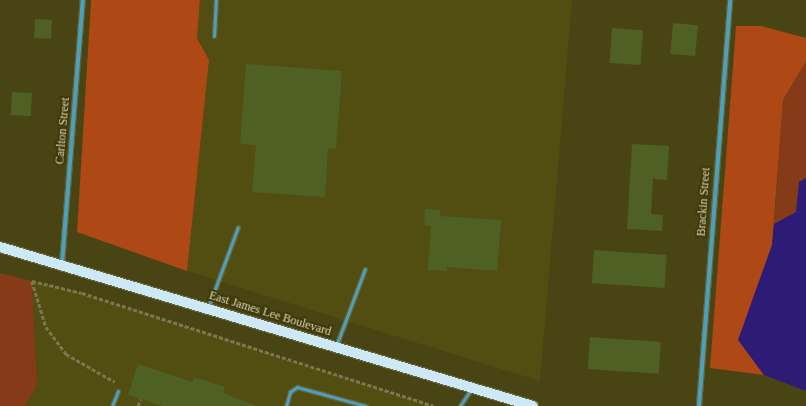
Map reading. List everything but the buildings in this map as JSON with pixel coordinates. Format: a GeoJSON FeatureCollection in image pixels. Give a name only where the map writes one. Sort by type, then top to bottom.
{"type":"FeatureCollection","features":[{"type":"Feature","properties":{"kind":"main road","name":"East James Lee Boulevard"},"geometry":{"type":"LineString","coordinates":[[0,246],[471,389],[533,406]]}},
{"type":"Feature","properties":{"kind":"street","name":"Carlton Street"},"geometry":{"type":"LineString","coordinates":[[62,264],[83,0]]}},
{"type":"Feature","properties":{"kind":"street","name":"Brackin Street"},"geometry":{"type":"LineString","coordinates":[[699,406],[730,0]]}},
{"type":"Feature","properties":{"kind":"lane"},"geometry":{"type":"LineString","coordinates":[[214,36],[216,0]]}},
{"type":"Feature","properties":{"kind":"lane"},"geometry":{"type":"LineString","coordinates":[[208,309],[238,227]]}},
{"type":"Feature","properties":{"kind":"lane"},"geometry":{"type":"LineString","coordinates":[[335,348],[365,269]]}},
{"type":"Feature","properties":{"kind":"lane"},"geometry":{"type":"LineString","coordinates":[[286,406],[290,392],[297,387],[366,406]]}},
{"type":"Feature","properties":{"kind":"lane"},"geometry":{"type":"LineString","coordinates":[[460,406],[471,389]]}},
{"type":"Feature","properties":{"kind":"lane"},"geometry":{"type":"LineString","coordinates":[[112,406],[118,391]]}},
{"type":"Feature","properties":{"kind":"path"},"geometry":{"type":"LineString","coordinates":[[113,390],[115,382],[66,354],[46,327],[32,281],[82,293],[433,406]]}},
{"type":"Feature","properties":{"kind":"path"},"geometry":{"type":"LineString","coordinates":[[138,406],[140,399]]}},
{"type":"Feature","properties":{"kind":"shaded area"},"geometry":{"type":"Polygon","coordinates":[[[91,0],[200,0],[197,38],[209,60],[187,271],[77,232],[91,0]]]}},
{"type":"Feature","properties":{"kind":"shaded area"},"geometry":{"type":"Polygon","coordinates":[[[200,0],[572,0],[540,381],[187,271],[209,60],[197,38],[200,0]]]}},
{"type":"Feature","properties":{"kind":"shaded area"},"geometry":{"type":"Polygon","coordinates":[[[736,26],[761,26],[806,38],[806,61],[783,100],[772,245],[739,340],[764,375],[710,368],[736,26]]]}},
{"type":"Feature","properties":{"kind":"shaded area"},"geometry":{"type":"Polygon","coordinates":[[[806,61],[806,178],[799,182],[796,212],[774,224],[783,100],[806,61]]]}},
{"type":"Feature","properties":{"kind":"shaded area"},"geometry":{"type":"Polygon","coordinates":[[[806,178],[806,391],[764,375],[738,340],[772,245],[774,224],[796,212],[799,182],[806,178]]]}},
{"type":"Feature","properties":{"kind":"shaded area"},"geometry":{"type":"Polygon","coordinates":[[[0,273],[32,281],[37,385],[25,406],[0,406],[0,273]]]}},
{"type":"Feature","properties":{"kind":"shaded area"},"geometry":{"type":"Polygon","coordinates":[[[32,281],[82,293],[433,406],[25,406],[37,385],[32,281]]]}}]}
